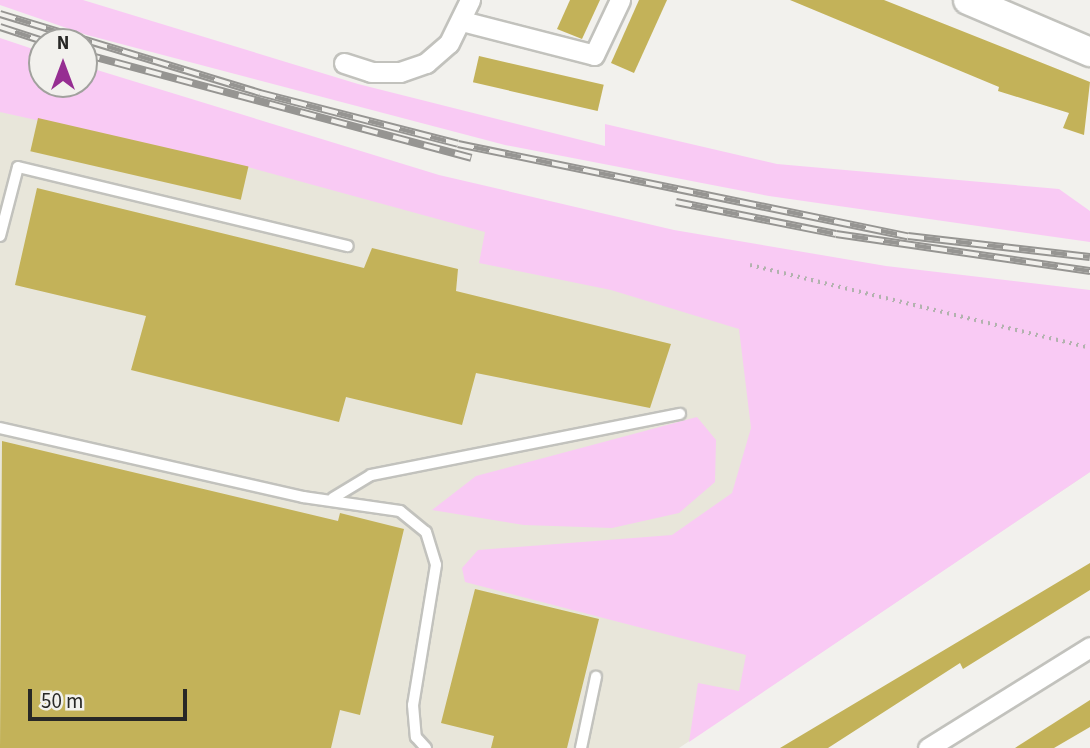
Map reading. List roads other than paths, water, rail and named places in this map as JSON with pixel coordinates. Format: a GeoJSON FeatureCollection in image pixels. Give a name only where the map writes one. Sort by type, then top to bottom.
{"type":"FeatureCollection","features":[{"type":"Feature","properties":{"kind":"main road"},"geometry":{"type":"LineString","coordinates":[[968,0],[1090,52]]}},
{"type":"Feature","properties":{"kind":"street"},"geometry":{"type":"LineString","coordinates":[[344,62],[371,72],[400,72],[426,63],[449,43],[470,0]]}},
{"type":"Feature","properties":{"kind":"street"},"geometry":{"type":"LineString","coordinates":[[462,21],[594,55],[620,0]]}},
{"type":"Feature","properties":{"kind":"street"},"geometry":{"type":"LineString","coordinates":[[928,748],[1090,647]]}},
{"type":"Feature","properties":{"kind":"lane"},"geometry":{"type":"LineString","coordinates":[[0,236],[18,167],[348,246]]}},
{"type":"Feature","properties":{"kind":"lane"},"geometry":{"type":"LineString","coordinates":[[333,498],[371,475],[680,414]]}},
{"type":"Feature","properties":{"kind":"lane"},"geometry":{"type":"LineString","coordinates":[[0,428],[303,497],[333,498],[400,511],[426,532],[436,565],[413,705],[416,737],[426,748]]}},
{"type":"Feature","properties":{"kind":"lane"},"geometry":{"type":"LineString","coordinates":[[581,748],[596,677]]}},
{"type":"Feature","properties":{"kind":"railway"},"geometry":{"type":"LineString","coordinates":[[0,14],[260,93],[458,144],[908,236],[1090,257]]}},
{"type":"Feature","properties":{"kind":"railway"},"geometry":{"type":"LineString","coordinates":[[0,27],[28,36]]}},
{"type":"Feature","properties":{"kind":"railway"},"geometry":{"type":"LineString","coordinates":[[98,58],[471,158]]}},
{"type":"Feature","properties":{"kind":"railway"},"geometry":{"type":"LineString","coordinates":[[676,202],[836,234],[1090,271]]}}]}
